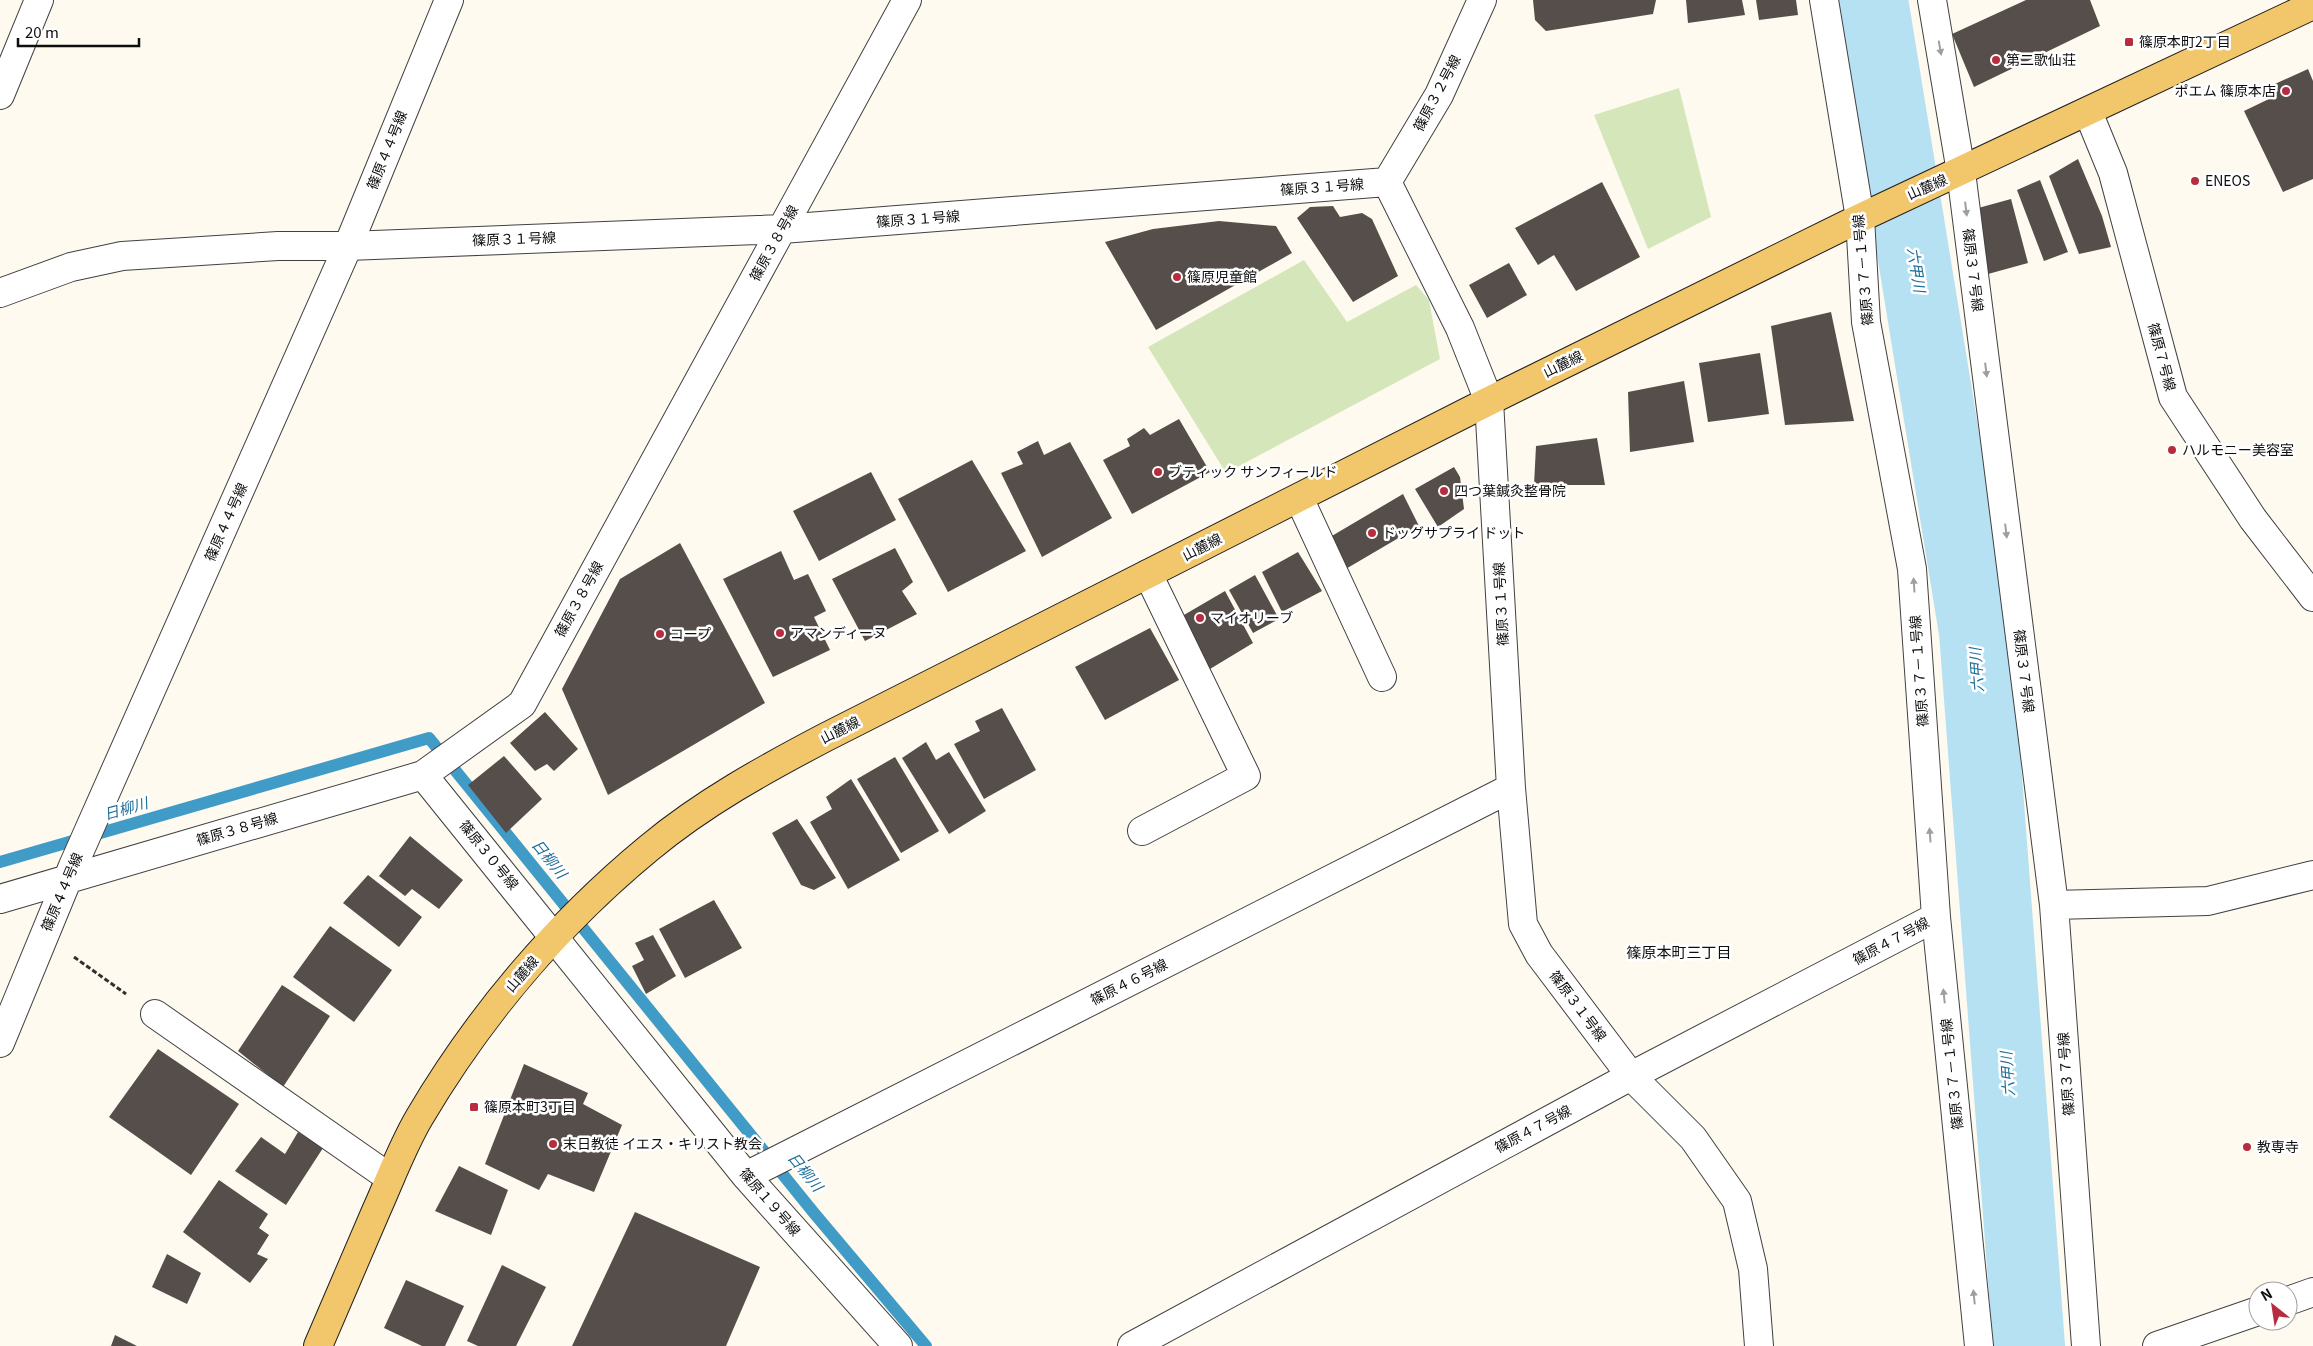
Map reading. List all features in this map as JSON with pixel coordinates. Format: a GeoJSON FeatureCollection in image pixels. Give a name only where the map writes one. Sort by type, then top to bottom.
{"type":"FeatureCollection","features":[{"type":"Feature","properties":{"kind":"main road","name":"山麓線"},"geometry":{"type":"LineString","coordinates":[[318,1346],[390,1178],[418,1119],[469,1039],[555,936],[610,882],[650,847],[743,783],[826,737],[1489,400],[1860,218],[2313,5]]}},
{"type":"Feature","properties":{"kind":"street"},"geometry":{"type":"LineString","coordinates":[[0,95],[39,0]]}},
{"type":"Feature","properties":{"kind":"street","name":"篠原４４号線"},"geometry":{"type":"LineString","coordinates":[[0,1042],[71,872],[348,246],[449,0]]}},
{"type":"Feature","properties":{"kind":"street","name":"篠原３８号線"},"geometry":{"type":"LineString","coordinates":[[0,900],[71,872],[425,774],[522,704],[907,0]]}},
{"type":"Feature","properties":{"kind":"street","name":"篠原３２号線"},"geometry":{"type":"LineString","coordinates":[[1387,182],[1439,95],[1482,0]]}},
{"type":"Feature","properties":{"kind":"street","name":"篠原３７－１号線"},"geometry":{"type":"LineString","coordinates":[[1824,0],[1860,218],[1866,322],[1912,569],[1936,917],[1979,1346]]}},
{"type":"Feature","properties":{"kind":"street","name":"篠原３７号線"},"geometry":{"type":"LineString","coordinates":[[1932,0],[1961,172],[2054,905],[2086,1346]]}},
{"type":"Feature","properties":{"kind":"street","name":"篠原７号線"},"geometry":{"type":"LineString","coordinates":[[2088,112],[2114,173],[2173,398],[2253,519],[2313,597]]}},
{"type":"Feature","properties":{"kind":"street","name":"篠原３１号線"},"geometry":{"type":"LineString","coordinates":[[0,293],[71,267],[122,256],[278,246],[348,246],[782,229],[1387,182],[1460,328],[1489,400],[1511,788],[1523,924],[1539,954],[1631,1076],[1693,1138],[1737,1201],[1753,1269],[1759,1346]]}},
{"type":"Feature","properties":{"kind":"street"},"geometry":{"type":"LineString","coordinates":[[1299,498],[1382,677]]}},
{"type":"Feature","properties":{"kind":"street"},"geometry":{"type":"LineString","coordinates":[[1142,831],[1246,776],[1148,574]]}},
{"type":"Feature","properties":{"kind":"street","name":"篠原３０号線"},"geometry":{"type":"LineString","coordinates":[[425,774],[555,936]]}},
{"type":"Feature","properties":{"kind":"street","name":"篠原４６号線"},"geometry":{"type":"LineString","coordinates":[[748,1175],[1511,788]]}},
{"type":"Feature","properties":{"kind":"street"},"geometry":{"type":"LineString","coordinates":[[2054,905],[2208,901],[2313,875]]}},
{"type":"Feature","properties":{"kind":"street","name":"篠原４７号線"},"geometry":{"type":"LineString","coordinates":[[1132,1346],[1631,1076],[1936,917]]}},
{"type":"Feature","properties":{"kind":"street","name":"篠原１９号線"},"geometry":{"type":"LineString","coordinates":[[555,936],[748,1175],[898,1346]]}},
{"type":"Feature","properties":{"kind":"street"},"geometry":{"type":"LineString","coordinates":[[155,1014],[390,1178]]}},
{"type":"Feature","properties":{"kind":"street"},"geometry":{"type":"LineString","coordinates":[[2298,1297],[2313,1292]]}},
{"type":"Feature","properties":{"kind":"street"},"geometry":{"type":"LineString","coordinates":[[2157,1346],[2248,1314]]}},
{"type":"Feature","properties":{"kind":"path"},"geometry":{"type":"LineString","coordinates":[[44,936],[155,1014]]}},
{"type":"Feature","properties":{"kind":"green space"},"geometry":{"type":"Polygon","coordinates":[[[1679,88],[1711,217],[1648,249],[1594,115],[1679,88]]]}},
{"type":"Feature","properties":{"kind":"green space"},"geometry":{"type":"Polygon","coordinates":[[[1304,260],[1347,322],[1416,285],[1429,300],[1440,359],[1226,473],[1148,347],[1304,260]]]}},
{"type":"Feature","properties":{"kind":"building"},"geometry":{"type":"Polygon","coordinates":[[[1533,0],[1656,0],[1653,14],[1546,31],[1535,20],[1533,0]]]}},
{"type":"Feature","properties":{"kind":"building"},"geometry":{"type":"Polygon","coordinates":[[[1686,0],[1742,0],[1745,15],[1688,23],[1686,0]]]}},
{"type":"Feature","properties":{"kind":"building"},"geometry":{"type":"Polygon","coordinates":[[[1756,0],[1796,0],[1798,15],[1759,20],[1756,0]]]}},
{"type":"Feature","properties":{"kind":"building","name":"第二歌仙荘"},"geometry":{"type":"Polygon","coordinates":[[[2026,0],[2090,0],[2100,26],[1974,87],[1952,34],[2026,0]]]}},
{"type":"Feature","properties":{"kind":"building"},"geometry":{"type":"Polygon","coordinates":[[[2308,69],[2313,81],[2313,179],[2283,192],[2244,111],[2271,98],[2266,88],[2308,69]]]}},
{"type":"Feature","properties":{"kind":"building"},"geometry":{"type":"Polygon","coordinates":[[[2078,159],[2102,216],[2111,247],[2079,254],[2049,176],[2078,159]]]}},
{"type":"Feature","properties":{"kind":"building"},"geometry":{"type":"Polygon","coordinates":[[[2040,180],[2068,252],[2044,261],[2017,190],[2040,180]]]}},
{"type":"Feature","properties":{"kind":"building"},"geometry":{"type":"Polygon","coordinates":[[[1602,182],[1640,257],[1576,291],[1554,255],[1538,265],[1515,228],[1602,182]]]}},
{"type":"Feature","properties":{"kind":"building"},"geometry":{"type":"Polygon","coordinates":[[[2011,199],[2028,263],[1988,274],[1971,210],[2011,199]]]}},
{"type":"Feature","properties":{"kind":"building"},"geometry":{"type":"Polygon","coordinates":[[[1333,206],[1340,217],[1362,213],[1372,219],[1398,276],[1353,302],[1297,218],[1310,207],[1333,206]]]}},
{"type":"Feature","properties":{"kind":"building"},"geometry":{"type":"Polygon","coordinates":[[[1219,221],[1276,226],[1292,253],[1156,330],[1105,242],[1153,229],[1219,221]]]}},
{"type":"Feature","properties":{"kind":"building"},"geometry":{"type":"Polygon","coordinates":[[[1509,263],[1527,295],[1487,318],[1469,285],[1509,263]]]}},
{"type":"Feature","properties":{"kind":"building"},"geometry":{"type":"Polygon","coordinates":[[[1831,312],[1854,421],[1785,425],[1771,326],[1831,312]]]}},
{"type":"Feature","properties":{"kind":"building"},"geometry":{"type":"Polygon","coordinates":[[[1760,353],[1769,414],[1708,422],[1699,363],[1760,353]]]}},
{"type":"Feature","properties":{"kind":"building"},"geometry":{"type":"Polygon","coordinates":[[[1684,381],[1694,442],[1630,452],[1628,392],[1684,381]]]}},
{"type":"Feature","properties":{"kind":"building"},"geometry":{"type":"Polygon","coordinates":[[[1179,419],[1210,472],[1132,514],[1103,460],[1130,446],[1127,439],[1144,428],[1150,435],[1179,419]]]}},
{"type":"Feature","properties":{"kind":"building"},"geometry":{"type":"Polygon","coordinates":[[[1597,438],[1605,485],[1534,485],[1536,446],[1597,438]]]}},
{"type":"Feature","properties":{"kind":"building"},"geometry":{"type":"Polygon","coordinates":[[[1038,441],[1044,455],[1070,442],[1112,518],[1042,557],[1001,473],[1023,464],[1017,452],[1038,441]]]}},
{"type":"Feature","properties":{"kind":"building"},"geometry":{"type":"Polygon","coordinates":[[[972,460],[1026,551],[948,592],[898,499],[972,460]]]}},
{"type":"Feature","properties":{"kind":"building"},"geometry":{"type":"Polygon","coordinates":[[[1454,467],[1460,477],[1464,509],[1438,527],[1415,489],[1454,467]]]}},
{"type":"Feature","properties":{"kind":"building"},"geometry":{"type":"Polygon","coordinates":[[[871,472],[896,520],[819,561],[793,511],[871,472]]]}},
{"type":"Feature","properties":{"kind":"building"},"geometry":{"type":"Polygon","coordinates":[[[1403,494],[1419,526],[1344,570],[1325,540],[1403,494]]]}},
{"type":"Feature","properties":{"kind":"building","name":"コープ"},"geometry":{"type":"Polygon","coordinates":[[[680,543],[765,703],[608,795],[562,689],[620,579],[680,543]]]}},
{"type":"Feature","properties":{"kind":"building"},"geometry":{"type":"Polygon","coordinates":[[[895,548],[913,582],[902,591],[917,614],[865,641],[832,579],[895,548]]]}},
{"type":"Feature","properties":{"kind":"building"},"geometry":{"type":"Polygon","coordinates":[[[781,551],[794,580],[808,574],[826,611],[814,617],[830,650],[773,677],[723,579],[781,551]]]}},
{"type":"Feature","properties":{"kind":"building"},"geometry":{"type":"Polygon","coordinates":[[[1298,552],[1322,591],[1282,612],[1262,572],[1298,552]]]}},
{"type":"Feature","properties":{"kind":"building"},"geometry":{"type":"Polygon","coordinates":[[[1255,575],[1279,619],[1253,633],[1229,590],[1255,575]]]}},
{"type":"Feature","properties":{"kind":"building"},"geometry":{"type":"Polygon","coordinates":[[[1225,591],[1253,643],[1205,672],[1177,619],[1225,591]]]}},
{"type":"Feature","properties":{"kind":"building"},"geometry":{"type":"Polygon","coordinates":[[[1150,628],[1179,680],[1105,720],[1075,667],[1150,628]]]}},
{"type":"Feature","properties":{"kind":"building"},"geometry":{"type":"Polygon","coordinates":[[[1002,708],[1036,770],[984,799],[954,744],[980,731],[975,721],[1002,708]]]}},
{"type":"Feature","properties":{"kind":"building"},"geometry":{"type":"Polygon","coordinates":[[[545,712],[578,749],[554,771],[547,764],[535,771],[510,743],[545,712]]]}},
{"type":"Feature","properties":{"kind":"building"},"geometry":{"type":"Polygon","coordinates":[[[926,742],[936,760],[949,752],[986,811],[949,834],[902,758],[926,742]]]}},
{"type":"Feature","properties":{"kind":"building"},"geometry":{"type":"Polygon","coordinates":[[[504,756],[542,799],[506,833],[468,785],[504,756]]]}},
{"type":"Feature","properties":{"kind":"building"},"geometry":{"type":"Polygon","coordinates":[[[895,757],[939,831],[901,853],[857,779],[895,757]]]}},
{"type":"Feature","properties":{"kind":"building"},"geometry":{"type":"Polygon","coordinates":[[[851,779],[900,860],[848,889],[810,822],[832,809],[826,797],[851,779]]]}},
{"type":"Feature","properties":{"kind":"building"},"geometry":{"type":"Polygon","coordinates":[[[797,819],[836,878],[814,890],[801,885],[772,833],[797,819]]]}},
{"type":"Feature","properties":{"kind":"building"},"geometry":{"type":"Polygon","coordinates":[[[410,836],[463,880],[439,909],[412,889],[405,896],[379,876],[410,836]]]}},
{"type":"Feature","properties":{"kind":"building"},"geometry":{"type":"Polygon","coordinates":[[[368,875],[422,917],[399,947],[343,903],[368,875]]]}},
{"type":"Feature","properties":{"kind":"building"},"geometry":{"type":"Polygon","coordinates":[[[714,900],[742,948],[685,978],[659,929],[714,900]]]}},
{"type":"Feature","properties":{"kind":"building"},"geometry":{"type":"Polygon","coordinates":[[[330,926],[392,970],[354,1022],[293,977],[330,926]]]}},
{"type":"Feature","properties":{"kind":"building"},"geometry":{"type":"Polygon","coordinates":[[[653,935],[676,976],[646,994],[632,966],[644,960],[635,943],[653,935]]]}},
{"type":"Feature","properties":{"kind":"building"},"geometry":{"type":"Polygon","coordinates":[[[282,985],[330,1016],[283,1087],[238,1051],[282,985]]]}},
{"type":"Feature","properties":{"kind":"building"},"geometry":{"type":"Polygon","coordinates":[[[158,1049],[239,1104],[191,1175],[109,1117],[158,1049]]]}},
{"type":"Feature","properties":{"kind":"building","name":"末日教徒 イエス・キリスト教会"},"geometry":{"type":"Polygon","coordinates":[[[524,1064],[588,1093],[583,1104],[622,1125],[594,1192],[548,1174],[539,1190],[485,1164],[524,1064]]]}},
{"type":"Feature","properties":{"kind":"building"},"geometry":{"type":"Polygon","coordinates":[[[298,1132],[323,1148],[286,1205],[235,1171],[261,1137],[285,1154],[298,1132]]]}},
{"type":"Feature","properties":{"kind":"building"},"geometry":{"type":"Polygon","coordinates":[[[459,1166],[508,1190],[491,1235],[435,1211],[459,1166]]]}},
{"type":"Feature","properties":{"kind":"building"},"geometry":{"type":"Polygon","coordinates":[[[219,1180],[268,1214],[259,1228],[269,1235],[257,1254],[268,1259],[250,1283],[183,1232],[219,1180]]]}},
{"type":"Feature","properties":{"kind":"building"},"geometry":{"type":"Polygon","coordinates":[[[635,1212],[760,1267],[726,1346],[572,1346],[635,1212]]]}},
{"type":"Feature","properties":{"kind":"building"},"geometry":{"type":"Polygon","coordinates":[[[167,1254],[201,1273],[187,1304],[152,1287],[167,1254]]]}},
{"type":"Feature","properties":{"kind":"building"},"geometry":{"type":"Polygon","coordinates":[[[502,1265],[546,1287],[516,1346],[478,1346],[467,1341],[502,1265]]]}},
{"type":"Feature","properties":{"kind":"building"},"geometry":{"type":"Polygon","coordinates":[[[406,1280],[464,1306],[445,1346],[422,1346],[384,1328],[406,1280]]]}},
{"type":"Feature","properties":{"kind":"building"},"geometry":{"type":"Polygon","coordinates":[[[115,1335],[137,1346],[111,1346],[115,1335]]]}},
{"type":"Feature","properties":{"kind":"waterway","name":"六甲川"},"geometry":{"type":"LineString","coordinates":[[1872,0],[1975,632],[2029,1346]]}},
{"type":"Feature","properties":{"kind":"waterway","name":"日柳川"},"geometry":{"type":"LineString","coordinates":[[0,862],[429,738],[814,1213],[926,1346]]}},
{"type":"Feature","properties":{"kind":"place","name":"篠原本町2丁目"},"geometry":{"type":"Point","coordinates":[2129,42]}},
{"type":"Feature","properties":{"kind":"place","name":"第二歌仙荘"},"geometry":{"type":"Point","coordinates":[1996,60]}},
{"type":"Feature","properties":{"kind":"place","name":"ポエム 篠原本店"},"geometry":{"type":"Point","coordinates":[2286,91]}},
{"type":"Feature","properties":{"kind":"place","name":"ENEOS"},"geometry":{"type":"Point","coordinates":[2195,181]}},
{"type":"Feature","properties":{"kind":"place","name":"篠原児童館"},"geometry":{"type":"Point","coordinates":[1177,277]}},
{"type":"Feature","properties":{"kind":"place","name":"ハルモニー美容室"},"geometry":{"type":"Point","coordinates":[2172,450]}},
{"type":"Feature","properties":{"kind":"place","name":"ブティック サンフィールド"},"geometry":{"type":"Point","coordinates":[1158,472]}},
{"type":"Feature","properties":{"kind":"place","name":"四つ葉鍼灸整骨院"},"geometry":{"type":"Point","coordinates":[1444,491]}},
{"type":"Feature","properties":{"kind":"place","name":"ドッグサプライ ドット"},"geometry":{"type":"Point","coordinates":[1372,533]}},
{"type":"Feature","properties":{"kind":"place","name":"マイオリーブ"},"geometry":{"type":"Point","coordinates":[1200,618]}},
{"type":"Feature","properties":{"kind":"place","name":"アマンディーヌ"},"geometry":{"type":"Point","coordinates":[780,633]}},
{"type":"Feature","properties":{"kind":"place","name":"コープ"},"geometry":{"type":"Point","coordinates":[660,634]}},
{"type":"Feature","properties":{"kind":"place","name":"篠原本町3丁目"},"geometry":{"type":"Point","coordinates":[474,1107]}},
{"type":"Feature","properties":{"kind":"place","name":"末日教徒 イエス・キリスト教会"},"geometry":{"type":"Point","coordinates":[553,1144]}},
{"type":"Feature","properties":{"kind":"place","name":"教専寺"},"geometry":{"type":"Point","coordinates":[2247,1147]}},
{"type":"Feature","properties":{"kind":"district","name":"篠原本町三丁目"},"geometry":{"type":"Point","coordinates":[1679,953]}}]}
